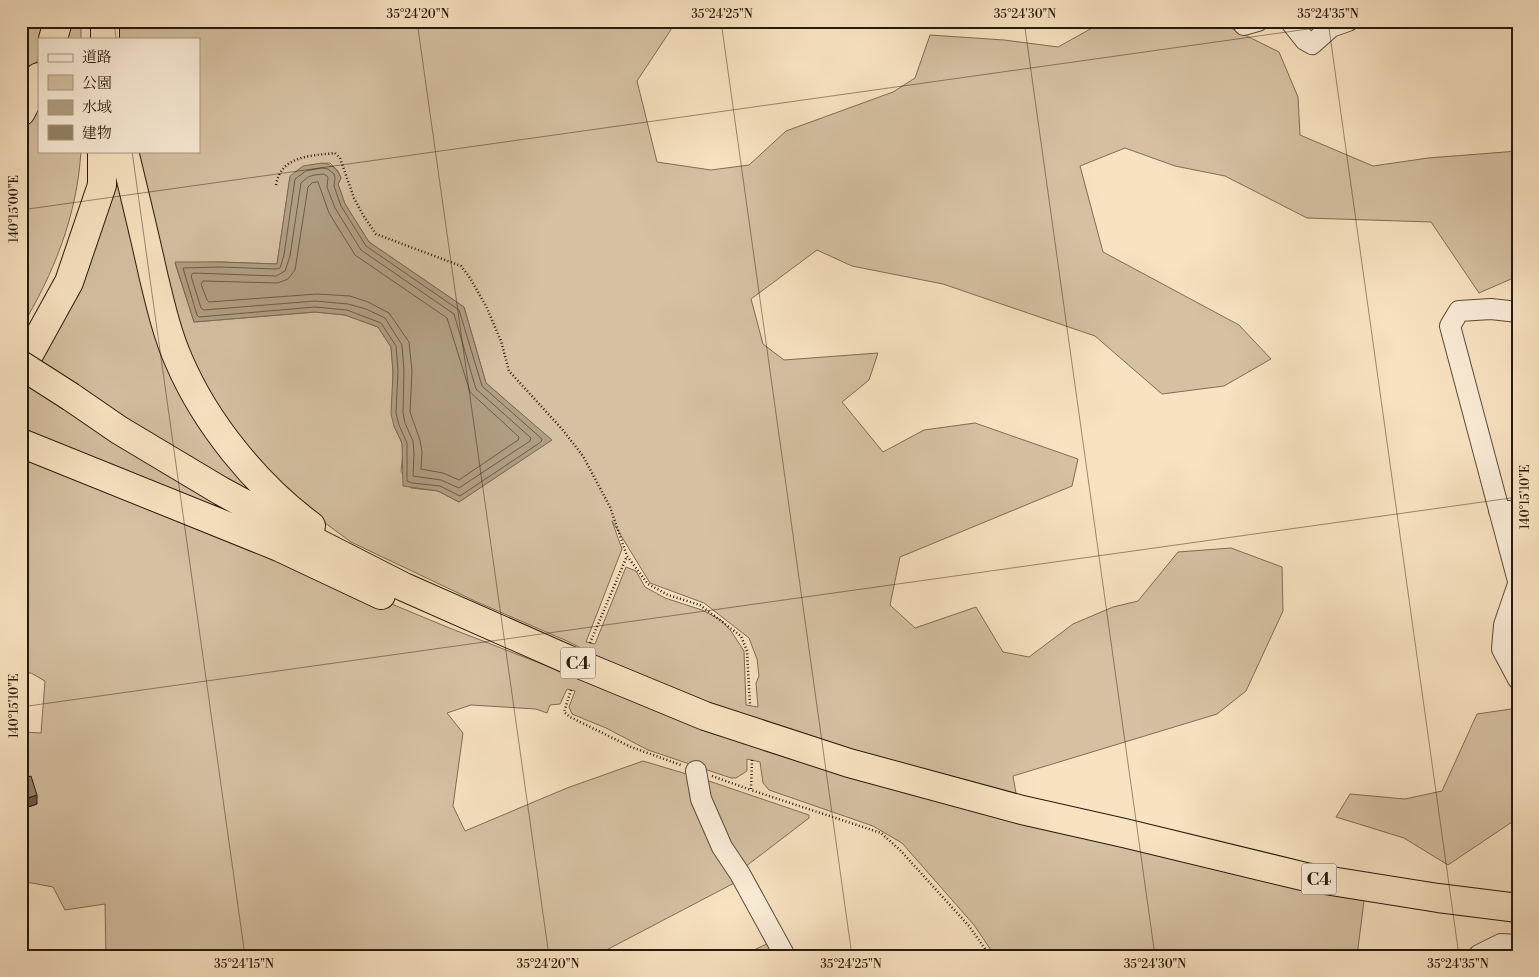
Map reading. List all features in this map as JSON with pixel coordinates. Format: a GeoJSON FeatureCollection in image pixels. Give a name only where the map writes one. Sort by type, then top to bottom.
{"type":"FeatureCollection","features":[{"type":"Feature","properties":{"kind":"highway"},"geometry":{"type":"LineString","coordinates":[[53,38],[58,21]]}},
{"type":"Feature","properties":{"kind":"highway"},"geometry":{"type":"LineString","coordinates":[[88,21],[88,38]]}},
{"type":"Feature","properties":{"kind":"highway"},"geometry":{"type":"LineString","coordinates":[[105,21],[105,38]]}},
{"type":"Feature","properties":{"kind":"highway"},"geometry":{"type":"LineString","coordinates":[[21,112],[38,79]]}},
{"type":"Feature","properties":{"kind":"highway"},"geometry":{"type":"LineString","coordinates":[[21,339],[55,282],[88,175],[88,152]]}},
{"type":"Feature","properties":{"kind":"highway"},"geometry":{"type":"LineString","coordinates":[[21,369],[69,282],[102,185],[102,152]]}},
{"type":"Feature","properties":{"kind":"highway"},"geometry":{"type":"LineString","coordinates":[[124,152],[163,314],[178,361],[203,407],[243,462],[289,510],[339,546],[404,586]]}},
{"type":"Feature","properties":{"kind":"highway","name":"C4"},"geometry":{"type":"LineString","coordinates":[[21,365],[118,430],[221,491],[304,536],[404,586],[567,659],[705,716],[796,746],[923,784],[1022,810],[1306,877],[1438,898],[1518,908]]}},
{"type":"Feature","properties":{"kind":"highway"},"geometry":{"type":"LineString","coordinates":[[21,443],[278,547],[388,599],[567,659]]}},
{"type":"Feature","properties":{"kind":"highway","name":"C4"},"geometry":{"type":"LineString","coordinates":[[1124,833],[1309,865],[1518,891]]}},
{"type":"Feature","properties":{"kind":"street"},"geometry":{"type":"LineString","coordinates":[[1290,21],[1306,40],[1312,44],[1331,27],[1348,21]]}},
{"type":"Feature","properties":{"kind":"street"},"geometry":{"type":"LineString","coordinates":[[1518,312],[1491,310],[1459,311],[1450,326],[1509,511],[1518,583],[1504,625],[1502,649],[1518,679]]}},
{"type":"Feature","properties":{"kind":"street"},"geometry":{"type":"LineString","coordinates":[[696,770],[701,799],[722,847],[740,874],[785,956]]}},
{"type":"Feature","properties":{"kind":"street"},"geometry":{"type":"LineString","coordinates":[[1479,955],[1501,944],[1518,945]]}},
{"type":"Feature","properties":{"kind":"path"},"geometry":{"type":"LineString","coordinates":[[276,185],[278,174],[296,158],[336,153],[340,158],[354,198],[376,234],[460,266],[470,278],[486,306],[501,341],[509,371],[562,429],[583,456],[610,507],[627,556],[648,584],[668,595],[700,605],[741,636],[748,651],[750,706]]}},
{"type":"Feature","properties":{"kind":"path"},"geometry":{"type":"LineString","coordinates":[[590,643],[627,556]]}},
{"type":"Feature","properties":{"kind":"path"},"geometry":{"type":"LineString","coordinates":[[571,690],[564,712],[570,717],[631,748],[881,834],[900,850],[969,926],[990,956]]}},
{"type":"Feature","properties":{"kind":"path"},"geometry":{"type":"LineString","coordinates":[[751,790],[752,760]]}},
{"type":"Feature","properties":{"kind":"green space"},"geometry":{"type":"Polygon","coordinates":[[[21,21],[52,21],[46,38],[38,38],[38,59],[21,95],[21,21]]]}},
{"type":"Feature","properties":{"kind":"green space"},"geometry":{"type":"Polygon","coordinates":[[[66,21],[81,21],[81,38],[60,38],[66,21]]]}},
{"type":"Feature","properties":{"kind":"green space"},"geometry":{"type":"Polygon","coordinates":[[[111,21],[680,21],[672,28],[637,81],[657,162],[711,170],[749,165],[786,131],[893,92],[915,78],[930,35],[1004,40],[1058,47],[1103,22],[1217,21],[1279,52],[1298,97],[1300,135],[1373,166],[1428,158],[1518,151],[1518,276],[1479,293],[1431,222],[1307,218],[1225,176],[1175,166],[1125,148],[1080,166],[1103,252],[1239,325],[1271,359],[1224,386],[1162,394],[1095,336],[943,284],[852,266],[817,250],[751,299],[763,344],[784,360],[878,353],[869,380],[842,402],[883,452],[924,430],[975,423],[1078,459],[1072,486],[900,557],[890,605],[915,628],[976,607],[1003,652],[1029,657],[1073,624],[1113,607],[1138,601],[1178,552],[1231,548],[1282,567],[1283,611],[1246,691],[1217,714],[1013,776],[1017,799],[793,734],[635,675],[567,641],[477,602],[351,542],[282,490],[208,402],[178,333],[132,152],[200,152],[200,38],[112,38],[111,21]],[[330,163],[318,164],[308,166],[290,177],[277,264],[175,263],[194,322],[315,312],[345,315],[378,327],[391,347],[394,426],[402,443],[403,453],[401,471],[411,488],[438,491],[459,502],[551,440],[486,383],[464,307],[369,242],[345,204],[338,184],[341,178],[338,171],[330,163]],[[612,521],[622,549],[586,642],[595,644],[626,567],[636,571],[645,587],[665,598],[702,610],[721,620],[744,651],[746,705],[758,707],[756,683],[759,676],[757,659],[749,638],[704,603],[650,583],[612,521]]]}},
{"type":"Feature","properties":{"kind":"green space"},"geometry":{"type":"Polygon","coordinates":[[[38,93],[38,152],[81,152],[75,198],[62,243],[44,286],[21,328],[21,125],[38,93]]]}},
{"type":"Feature","properties":{"kind":"green space"},"geometry":{"type":"Polygon","coordinates":[[[109,152],[163,337],[290,515],[155,440],[34,362],[109,152]]]}},
{"type":"Feature","properties":{"kind":"green space"},"geometry":{"type":"Polygon","coordinates":[[[21,381],[278,535],[21,436],[21,381]]]}},
{"type":"Feature","properties":{"kind":"green space"},"geometry":{"type":"Polygon","coordinates":[[[21,450],[447,627],[583,680],[1365,893],[1357,956],[995,956],[974,925],[902,843],[873,826],[769,790],[763,783],[760,762],[747,759],[747,771],[736,778],[731,778],[648,750],[606,728],[572,714],[569,707],[575,691],[567,689],[560,704],[550,705],[547,713],[536,709],[471,705],[447,713],[463,733],[453,806],[465,831],[567,788],[643,761],[690,775],[738,881],[595,956],[106,956],[105,904],[65,910],[53,887],[21,881],[21,732],[41,733],[45,681],[31,673],[21,673],[21,450]]]}},
{"type":"Feature","properties":{"kind":"green space"},"geometry":{"type":"Polygon","coordinates":[[[1511,709],[1518,711],[1518,818],[1448,865],[1404,838],[1336,817],[1350,794],[1405,799],[1442,791],[1477,714],[1511,709]]]}},
{"type":"Feature","properties":{"kind":"green space"},"geometry":{"type":"Polygon","coordinates":[[[703,779],[809,815],[809,818],[745,867],[741,868],[703,779]]]}},
{"type":"Feature","properties":{"kind":"green space"},"geometry":{"type":"Polygon","coordinates":[[[771,942],[779,956],[741,956],[771,942]]]}},
{"type":"Feature","properties":{"kind":"water"},"geometry":{"type":"Polygon","coordinates":[[[322,163],[331,166],[341,178],[338,184],[345,204],[369,242],[464,307],[486,383],[552,440],[459,502],[438,491],[403,486],[402,443],[391,414],[393,372],[391,347],[378,327],[345,315],[315,312],[194,322],[175,262],[277,264],[290,176],[303,166],[322,163]]]}},
{"type":"Feature","properties":{"kind":"building"},"geometry":{"type":"Polygon","coordinates":[[[31,776],[37,795],[25,799],[21,789],[21,780],[31,776]]]}}]}
